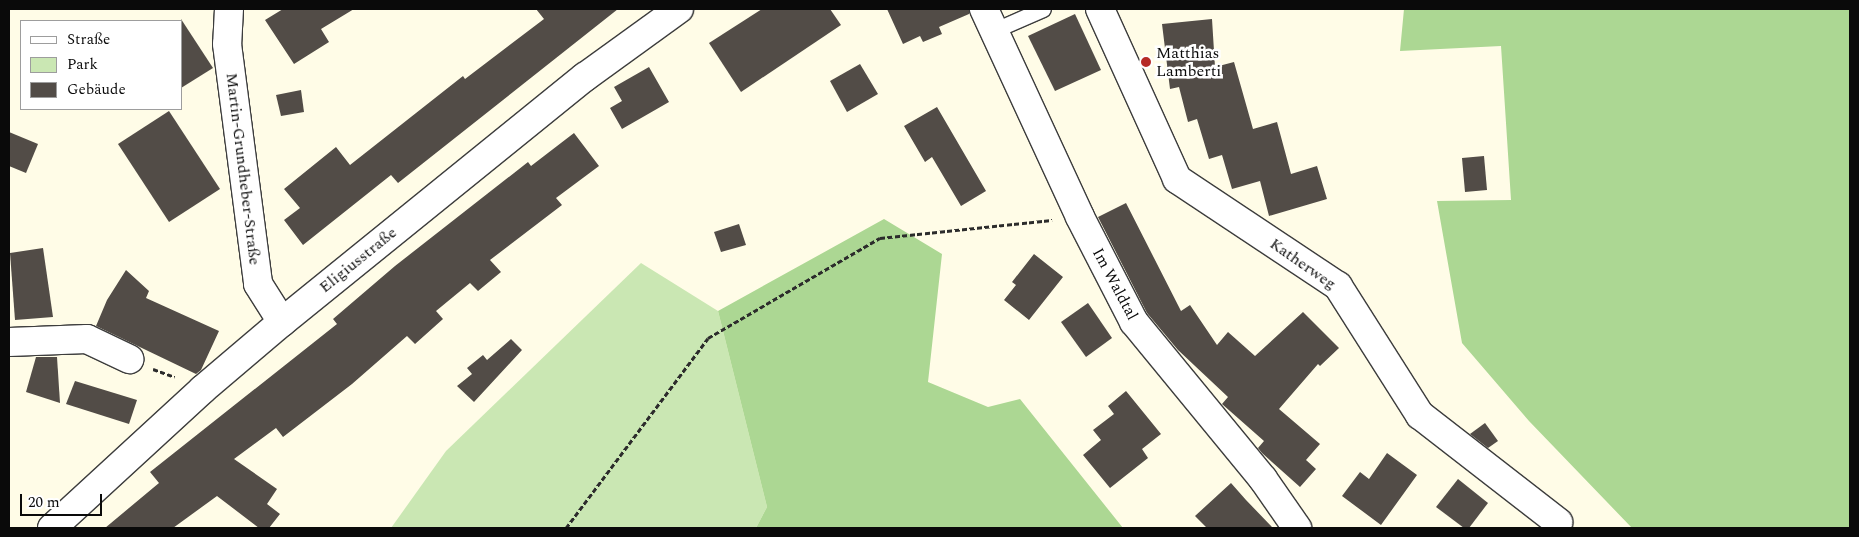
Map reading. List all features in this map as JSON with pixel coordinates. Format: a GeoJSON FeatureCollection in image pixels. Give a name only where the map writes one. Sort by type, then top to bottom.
{"type":"FeatureCollection","features":[{"type":"Feature","properties":{"kind":"street","name":"Martin-Grundheber-Straße"},"geometry":{"type":"LineString","coordinates":[[230,9],[227,44],[258,284],[282,322]]}},
{"type":"Feature","properties":{"kind":"street","name":"Eligiusstraße"},"geometry":{"type":"LineString","coordinates":[[52,528],[203,389],[282,322],[584,77],[679,9]]}},
{"type":"Feature","properties":{"kind":"street","name":"Katherweg"},"geometry":{"type":"LineString","coordinates":[[1100,9],[1177,180],[1338,286],[1420,415],[1558,522]]}},
{"type":"Feature","properties":{"kind":"street","name":"Im Waldtal"},"geometry":{"type":"LineString","coordinates":[[990,20],[1080,216],[1134,322],[1263,479],[1297,528]]}},
{"type":"Feature","properties":{"kind":"street"},"geometry":{"type":"LineString","coordinates":[[9,342],[88,339],[129,359]]}},
{"type":"Feature","properties":{"kind":"lane"},"geometry":{"type":"LineString","coordinates":[[990,20],[1043,9]]}},
{"type":"Feature","properties":{"kind":"path"},"geometry":{"type":"LineString","coordinates":[[566,528],[708,338],[880,238],[1080,216]]}},
{"type":"Feature","properties":{"kind":"path"},"geometry":{"type":"LineString","coordinates":[[129,359],[203,389]]}},
{"type":"Feature","properties":{"kind":"green space"},"geometry":{"type":"Polygon","coordinates":[[[1404,9],[1850,9],[1850,528],[1632,528],[1529,421],[1462,343],[1437,201],[1511,200],[1501,46],[1400,51],[1404,9]]]}},
{"type":"Feature","properties":{"kind":"green space"},"geometry":{"type":"Polygon","coordinates":[[[884,219],[942,254],[928,382],[988,407],[1020,399],[1123,528],[756,528],[767,507],[718,311],[884,219]]]}},
{"type":"Feature","properties":{"kind":"green space"},"geometry":{"type":"Polygon","coordinates":[[[641,263],[718,311],[767,507],[756,528],[391,528],[446,451],[641,263]]]}},
{"type":"Feature","properties":{"kind":"building"},"geometry":{"type":"Polygon","coordinates":[[[283,9],[354,9],[321,29],[329,42],[294,64],[265,20],[283,9]]]}},
{"type":"Feature","properties":{"kind":"building"},"geometry":{"type":"Polygon","coordinates":[[[536,9],[618,9],[398,183],[391,175],[303,245],[284,220],[300,208],[284,189],[336,147],[350,165],[463,76],[465,79],[544,19],[536,9]]]}},
{"type":"Feature","properties":{"kind":"building"},"geometry":{"type":"Polygon","coordinates":[[[762,9],[830,9],[841,25],[741,92],[709,43],[762,9]]]}},
{"type":"Feature","properties":{"kind":"building"},"geometry":{"type":"Polygon","coordinates":[[[887,9],[969,9],[969,14],[939,27],[942,34],[923,42],[920,36],[903,44],[887,9]]]}},
{"type":"Feature","properties":{"kind":"building"},"geometry":{"type":"Polygon","coordinates":[[[1075,14],[1101,70],[1055,91],[1028,36],[1075,14]]]}},
{"type":"Feature","properties":{"kind":"building"},"geometry":{"type":"Polygon","coordinates":[[[1212,19],[1215,67],[1234,62],[1253,129],[1277,122],[1291,174],[1317,166],[1327,199],[1269,216],[1260,181],[1232,189],[1222,155],[1209,159],[1197,119],[1188,122],[1179,87],[1170,89],[1162,24],[1212,19]]]}},
{"type":"Feature","properties":{"kind":"building"},"geometry":{"type":"Polygon","coordinates":[[[182,21],[213,68],[182,87],[182,21]]]}},
{"type":"Feature","properties":{"kind":"building"},"geometry":{"type":"Polygon","coordinates":[[[860,64],[878,94],[847,112],[830,81],[860,64]]]}},
{"type":"Feature","properties":{"kind":"building"},"geometry":{"type":"Polygon","coordinates":[[[649,67],[669,102],[622,129],[610,108],[622,101],[614,87],[649,67]]]}},
{"type":"Feature","properties":{"kind":"building"},"geometry":{"type":"Polygon","coordinates":[[[301,90],[304,112],[281,116],[276,95],[301,90]]]}},
{"type":"Feature","properties":{"kind":"building"},"geometry":{"type":"Polygon","coordinates":[[[937,107],[986,191],[961,206],[932,157],[925,162],[904,126],[937,107]]]}},
{"type":"Feature","properties":{"kind":"building"},"geometry":{"type":"Polygon","coordinates":[[[169,111],[220,189],[169,222],[118,144],[169,111]]]}},
{"type":"Feature","properties":{"kind":"building"},"geometry":{"type":"Polygon","coordinates":[[[9,132],[38,144],[26,173],[9,166],[9,132]]]}},
{"type":"Feature","properties":{"kind":"building"},"geometry":{"type":"Polygon","coordinates":[[[574,133],[599,166],[556,198],[562,205],[490,260],[501,272],[478,291],[470,283],[436,311],[443,319],[415,344],[407,336],[352,384],[283,437],[276,428],[234,459],[277,489],[267,504],[280,514],[269,528],[259,528],[217,496],[173,528],[105,528],[159,483],[150,472],[337,324],[333,319],[395,266],[528,162],[531,166],[574,133]]]}},
{"type":"Feature","properties":{"kind":"building"},"geometry":{"type":"Polygon","coordinates":[[[1484,156],[1487,190],[1465,192],[1462,158],[1484,156]]]}},
{"type":"Feature","properties":{"kind":"building"},"geometry":{"type":"Polygon","coordinates":[[[1126,203],[1181,311],[1190,305],[1217,345],[1228,332],[1255,356],[1303,312],[1339,348],[1320,366],[1318,364],[1279,409],[1320,444],[1306,460],[1316,469],[1300,487],[1262,453],[1258,448],[1264,441],[1222,404],[1228,397],[1178,350],[1147,313],[1098,217],[1126,203]]]}},
{"type":"Feature","properties":{"kind":"building"},"geometry":{"type":"Polygon","coordinates":[[[739,224],[746,245],[721,252],[714,232],[739,224]]]}},
{"type":"Feature","properties":{"kind":"building"},"geometry":{"type":"Polygon","coordinates":[[[43,248],[53,317],[15,320],[10,253],[43,248]]]}},
{"type":"Feature","properties":{"kind":"building"},"geometry":{"type":"Polygon","coordinates":[[[1034,254],[1063,277],[1029,320],[1004,300],[1016,285],[1012,282],[1034,254]]]}},
{"type":"Feature","properties":{"kind":"building"},"geometry":{"type":"Polygon","coordinates":[[[126,270],[149,291],[146,298],[219,331],[201,370],[196,374],[96,326],[107,300],[126,270]]]}},
{"type":"Feature","properties":{"kind":"building"},"geometry":{"type":"Polygon","coordinates":[[[1088,303],[1112,338],[1086,357],[1061,322],[1088,303]]]}},
{"type":"Feature","properties":{"kind":"building"},"geometry":{"type":"Polygon","coordinates":[[[511,339],[522,350],[474,402],[457,386],[472,374],[467,368],[483,355],[487,360],[511,339]]]}},
{"type":"Feature","properties":{"kind":"building"},"geometry":{"type":"Polygon","coordinates":[[[36,357],[57,357],[60,403],[26,392],[36,357]]]}},
{"type":"Feature","properties":{"kind":"building"},"geometry":{"type":"Polygon","coordinates":[[[75,381],[137,400],[129,424],[66,404],[75,381]]]}},
{"type":"Feature","properties":{"kind":"building"},"geometry":{"type":"Polygon","coordinates":[[[1126,391],[1161,434],[1142,449],[1148,458],[1110,488],[1083,455],[1101,440],[1093,430],[1114,414],[1108,406],[1126,391]]]}},
{"type":"Feature","properties":{"kind":"building"},"geometry":{"type":"Polygon","coordinates":[[[1485,423],[1498,441],[1488,448],[1470,434],[1485,423]]]}},
{"type":"Feature","properties":{"kind":"building"},"geometry":{"type":"Polygon","coordinates":[[[1387,453],[1417,475],[1381,525],[1342,496],[1360,472],[1369,479],[1387,453]]]}},
{"type":"Feature","properties":{"kind":"building"},"geometry":{"type":"Polygon","coordinates":[[[1458,479],[1488,503],[1469,528],[1464,528],[1436,507],[1458,479]]]}},
{"type":"Feature","properties":{"kind":"building"},"geometry":{"type":"Polygon","coordinates":[[[1231,483],[1273,528],[1207,528],[1195,516],[1231,483]]]}},
{"type":"Feature","properties":{"kind":"place","name":"Matthias Lamberti"},"geometry":{"type":"Point","coordinates":[1146,62]}}]}
